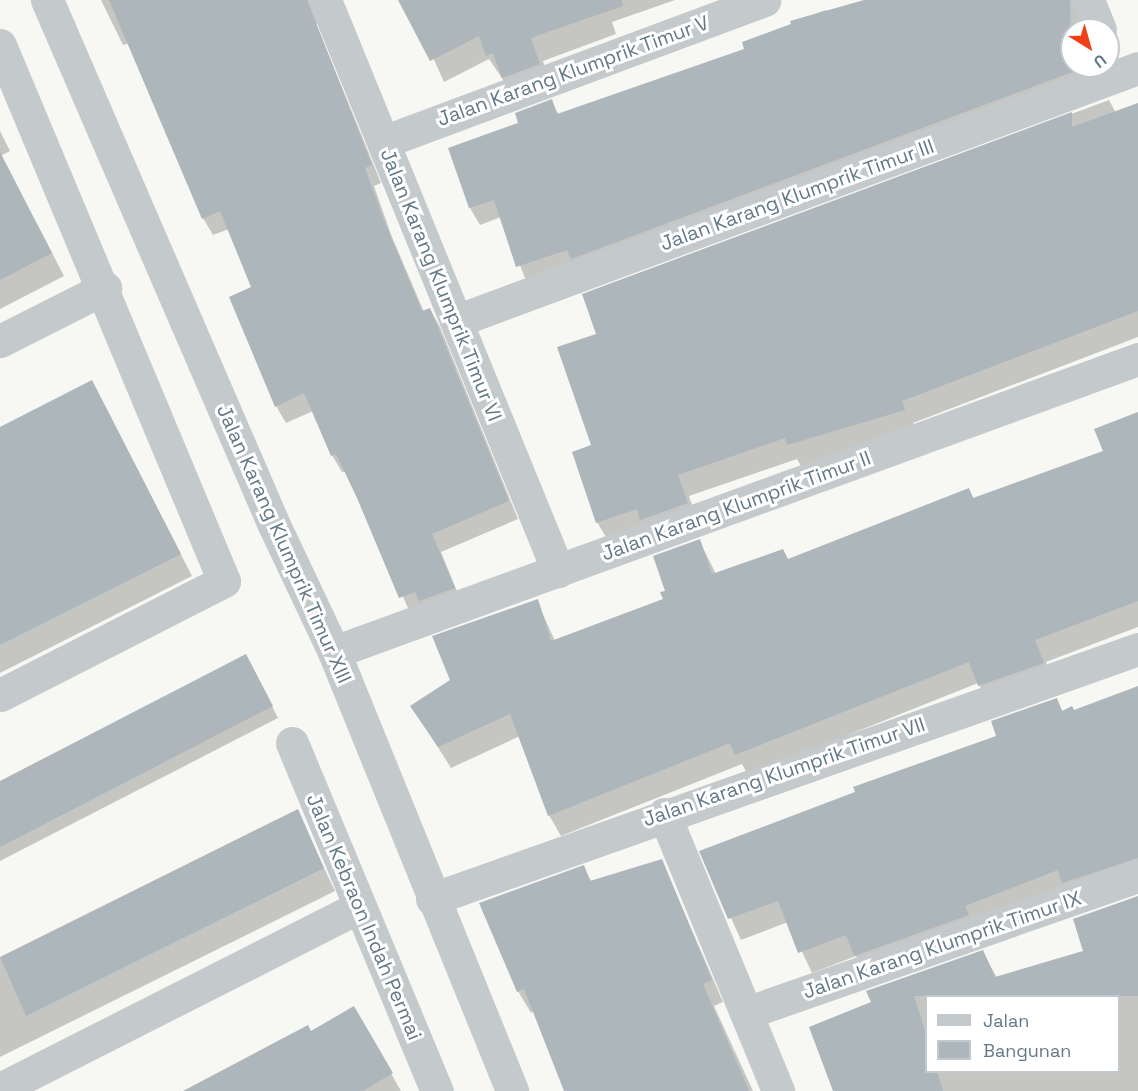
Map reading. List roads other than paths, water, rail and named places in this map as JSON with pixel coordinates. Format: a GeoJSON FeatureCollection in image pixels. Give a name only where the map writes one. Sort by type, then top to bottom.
{"type":"FeatureCollection","features":[{"type":"Feature","properties":{"kind":"street","name":"Jalan Karang Klumprik Timur XIII"},"geometry":{"type":"LineString","coordinates":[[47,0],[274,525],[334,652],[432,899],[512,1091]]}},
{"type":"Feature","properties":{"kind":"street","name":"Jalan Karang Klumprik Timur VI"},"geometry":{"type":"LineString","coordinates":[[325,0],[558,571]]}},
{"type":"Feature","properties":{"kind":"street","name":"Jalan Karang Klumprik Timur V"},"geometry":{"type":"LineString","coordinates":[[383,142],[764,0]]}},
{"type":"Feature","properties":{"kind":"street"},"geometry":{"type":"LineString","coordinates":[[1088,0],[1095,18]]}},
{"type":"Feature","properties":{"kind":"street"},"geometry":{"type":"LineString","coordinates":[[0,45],[105,288],[224,581],[0,695]]}},
{"type":"Feature","properties":{"kind":"street","name":"Jalan Karang Klumprik Timur III"},"geometry":{"type":"LineString","coordinates":[[456,321],[1121,65]]}},
{"type":"Feature","properties":{"kind":"street"},"geometry":{"type":"LineString","coordinates":[[0,341],[105,288]]}},
{"type":"Feature","properties":{"kind":"street","name":"Jalan Karang Klumprik Timur II"},"geometry":{"type":"LineString","coordinates":[[334,652],[1138,359]]}},
{"type":"Feature","properties":{"kind":"street","name":"Jalan Karang Klumprik Timur VII"},"geometry":{"type":"LineString","coordinates":[[432,899],[664,814],[1138,649]]}},
{"type":"Feature","properties":{"kind":"street","name":"Jalan Kebraon Indah Permai"},"geometry":{"type":"LineString","coordinates":[[292,743],[358,907],[437,1091]]}},
{"type":"Feature","properties":{"kind":"street"},"geometry":{"type":"LineString","coordinates":[[664,814],[778,1091]]}},
{"type":"Feature","properties":{"kind":"street","name":"Jalan Karang Klumprik Timur IX"},"geometry":{"type":"LineString","coordinates":[[746,1013],[1138,876]]}},
{"type":"Feature","properties":{"kind":"street"},"geometry":{"type":"LineString","coordinates":[[0,1089],[358,907]]}}]}
